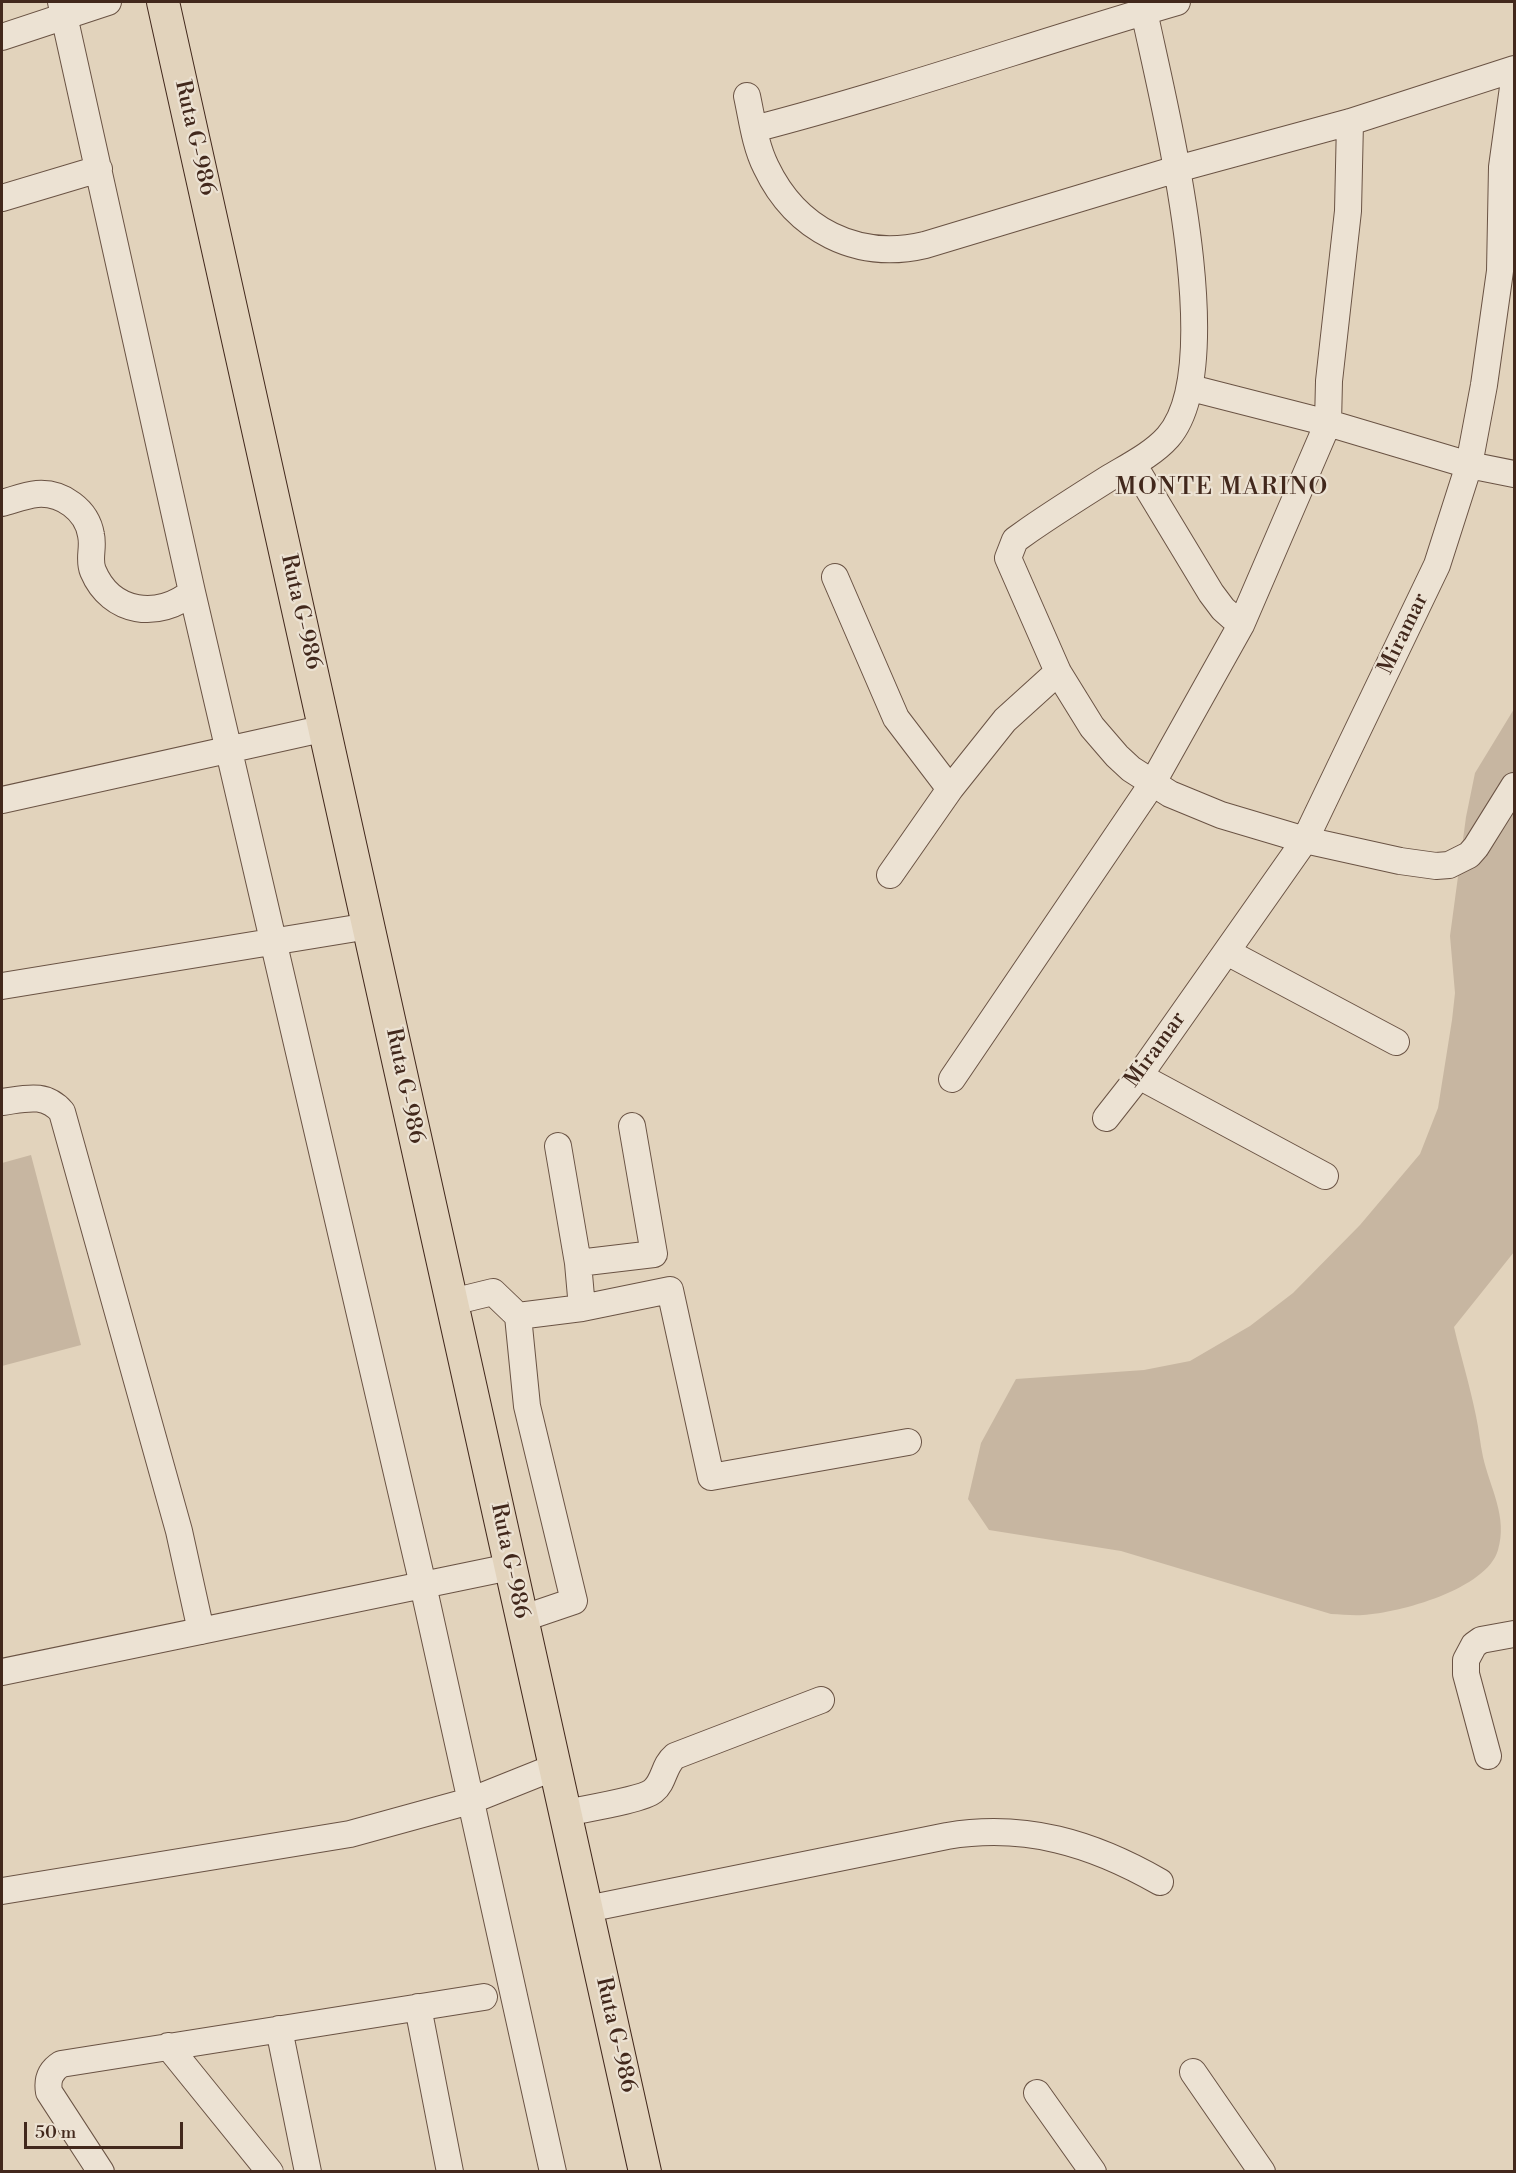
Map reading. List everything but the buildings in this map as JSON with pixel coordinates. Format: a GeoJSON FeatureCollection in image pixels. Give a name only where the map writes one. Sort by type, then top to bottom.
{"type":"FeatureCollection","features":[{"type":"Feature","properties":{"kind":"main road","name":"Ruta G-986"},"geometry":{"type":"LineString","coordinates":[[163,2],[645,2172]]}},
{"type":"Feature","properties":{"kind":"street"},"geometry":{"type":"LineString","coordinates":[[2,37],[63,9],[108,2]]}},
{"type":"Feature","properties":{"kind":"street"},"geometry":{"type":"LineString","coordinates":[[754,129],[860,100],[989,58],[1177,2]]}},
{"type":"Feature","properties":{"kind":"street"},"geometry":{"type":"LineString","coordinates":[[63,9],[192,592],[423,1585],[553,2172]]}},
{"type":"Feature","properties":{"kind":"street"},"geometry":{"type":"LineString","coordinates":[[1144,11],[1177,169],[1192,293],[1194,345],[1191,388],[1182,415],[1168,437],[1133,464],[1015,540],[1008,558],[1058,672],[1104,742],[1131,769],[1152,784],[1221,815],[1305,840],[1400,861],[1436,866],[1449,865],[1460,861],[1476,847],[1515,786]]}},
{"type":"Feature","properties":{"kind":"street"},"geometry":{"type":"LineString","coordinates":[[747,96],[759,151],[784,197],[797,211],[812,224],[848,243],[876,249],[906,249],[1177,169],[1350,122],[1515,69]]}},
{"type":"Feature","properties":{"kind":"street","name":"Miramar"},"geometry":{"type":"LineString","coordinates":[[1106,1118],[1139,1076],[1305,840],[1437,565],[1469,465],[1484,385],[1500,271],[1503,167],[1515,80]]}},
{"type":"Feature","properties":{"kind":"street"},"geometry":{"type":"LineString","coordinates":[[952,1079],[1152,784],[1241,625],[1328,423],[1329,381],[1348,211],[1350,122]]}},
{"type":"Feature","properties":{"kind":"street"},"geometry":{"type":"LineString","coordinates":[[2,198],[99,169]]}},
{"type":"Feature","properties":{"kind":"street"},"geometry":{"type":"LineString","coordinates":[[1191,388],[1328,423],[1469,465],[1515,474]]}},
{"type":"Feature","properties":{"kind":"street"},"geometry":{"type":"LineString","coordinates":[[1133,464],[1210,593],[1241,625]]}},
{"type":"Feature","properties":{"kind":"street"},"geometry":{"type":"LineString","coordinates":[[2,503],[37,494],[49,494],[71,503],[80,511],[91,534],[90,559],[98,581],[105,590],[123,604],[147,610],[159,609],[172,606],[192,592]]}},
{"type":"Feature","properties":{"kind":"street"},"geometry":{"type":"LineString","coordinates":[[835,577],[896,718],[950,789]]}},
{"type":"Feature","properties":{"kind":"street"},"geometry":{"type":"LineString","coordinates":[[890,876],[950,789],[1005,720],[1058,672]]}},
{"type":"Feature","properties":{"kind":"street"},"geometry":{"type":"LineString","coordinates":[[2,800],[326,728]]}},
{"type":"Feature","properties":{"kind":"street"},"geometry":{"type":"LineString","coordinates":[[2,986],[369,926]]}},
{"type":"Feature","properties":{"kind":"street"},"geometry":{"type":"LineString","coordinates":[[1227,952],[1396,1042]]}},
{"type":"Feature","properties":{"kind":"street"},"geometry":{"type":"LineString","coordinates":[[1139,1076],[1325,1176]]}},
{"type":"Feature","properties":{"kind":"street"},"geometry":{"type":"LineString","coordinates":[[2,1102],[42,1098],[57,1106],[62,1112],[179,1530],[201,1631]]}},
{"type":"Feature","properties":{"kind":"street"},"geometry":{"type":"LineString","coordinates":[[578,1263],[654,1254],[632,1126]]}},
{"type":"Feature","properties":{"kind":"street"},"geometry":{"type":"LineString","coordinates":[[558,1146],[578,1263],[582,1308]]}},
{"type":"Feature","properties":{"kind":"street"},"geometry":{"type":"LineString","coordinates":[[518,1316],[582,1308],[670,1290],[711,1477],[908,1442]]}},
{"type":"Feature","properties":{"kind":"street"},"geometry":{"type":"LineString","coordinates":[[452,1302],[493,1292],[518,1316],[527,1406],[574,1601],[521,1619]]}},
{"type":"Feature","properties":{"kind":"street"},"geometry":{"type":"LineString","coordinates":[[2,1672],[510,1567]]}},
{"type":"Feature","properties":{"kind":"street"},"geometry":{"type":"LineString","coordinates":[[1488,1756],[1466,1674],[1466,1660],[1474,1645],[1481,1640],[1515,1634]]}},
{"type":"Feature","properties":{"kind":"street"},"geometry":{"type":"LineString","coordinates":[[566,1813],[647,1795],[659,1785],[665,1767],[675,1756],[821,1700]]}},
{"type":"Feature","properties":{"kind":"street"},"geometry":{"type":"LineString","coordinates":[[2,1891],[350,1833],[470,1801],[555,1767]]}},
{"type":"Feature","properties":{"kind":"street"},"geometry":{"type":"LineString","coordinates":[[587,1908],[972,1832],[1012,1832],[1055,1839],[1110,1856],[1160,1882]]}},
{"type":"Feature","properties":{"kind":"street"},"geometry":{"type":"LineString","coordinates":[[101,2172],[52,2098],[48,2085],[52,2073],[55,2068],[66,2062],[484,1997]]}},
{"type":"Feature","properties":{"kind":"street"},"geometry":{"type":"LineString","coordinates":[[418,2007],[450,2172]]}},
{"type":"Feature","properties":{"kind":"street"},"geometry":{"type":"LineString","coordinates":[[279,2029],[308,2172]]}},
{"type":"Feature","properties":{"kind":"street"},"geometry":{"type":"LineString","coordinates":[[168,2046],[270,2172]]}},
{"type":"Feature","properties":{"kind":"street"},"geometry":{"type":"LineString","coordinates":[[1193,2072],[1262,2172]]}},
{"type":"Feature","properties":{"kind":"street"},"geometry":{"type":"LineString","coordinates":[[1037,2093],[1093,2172]]}},
{"type":"Feature","properties":{"kind":"shaded area"},"geometry":{"type":"Polygon","coordinates":[[[1514,709],[1514,1252],[1454,1327],[1501,1526],[1498,1550],[1491,1564],[1460,1587],[1419,1604],[1379,1613],[1331,1614],[1121,1551],[989,1530],[968,1499],[981,1443],[1016,1379],[1144,1370],[1190,1361],[1250,1326],[1293,1293],[1360,1225],[1420,1154],[1438,1108],[1452,1020],[1455,993],[1450,936],[1466,817],[1475,773],[1514,709]]]}},
{"type":"Feature","properties":{"kind":"shaded area"},"geometry":{"type":"Polygon","coordinates":[[[31,1155],[81,1345],[2,1366],[2,1163],[31,1155]]]}},
{"type":"Feature","properties":{"kind":"district","name":"MONTE MARINO"},"geometry":{"type":"Point","coordinates":[1222,488]}}]}
